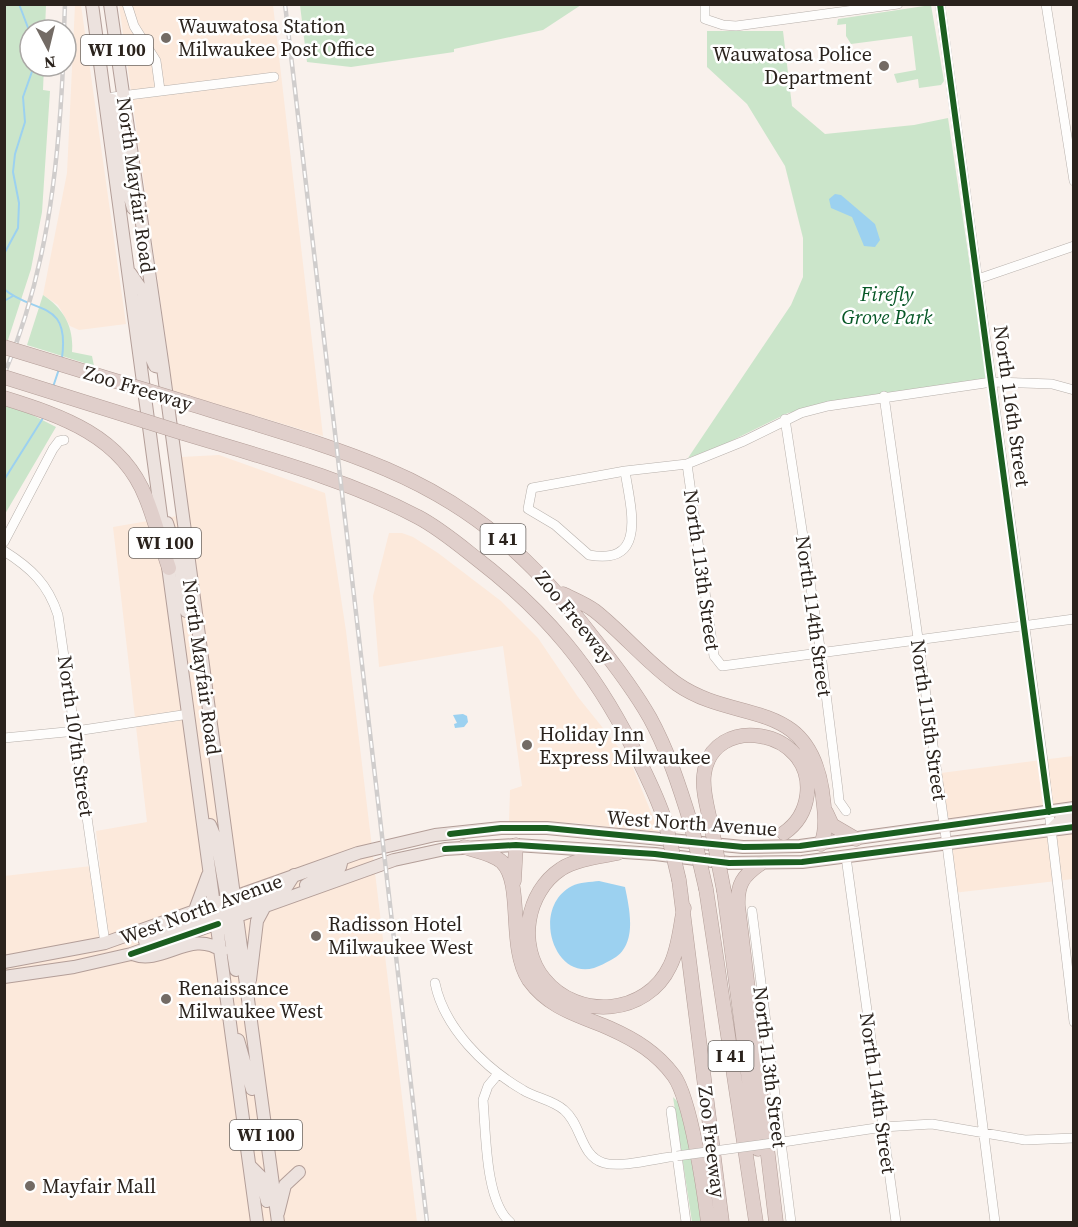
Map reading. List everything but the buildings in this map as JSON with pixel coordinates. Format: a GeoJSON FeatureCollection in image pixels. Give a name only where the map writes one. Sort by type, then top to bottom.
{"type":"FeatureCollection","features":[{"type":"Feature","properties":{"kind":"highway","name":"Zoo Freeway"},"geometry":{"type":"LineString","coordinates":[[4,347],[188,403],[387,470],[445,500],[489,528],[524,556],[558,592],[623,677],[650,718],[673,770],[691,824],[706,889],[756,1222]]}},
{"type":"Feature","properties":{"kind":"highway","name":"Zoo Freeway"},"geometry":{"type":"LineString","coordinates":[[4,377],[328,478],[419,518],[452,539],[509,583],[574,651],[593,676],[642,767],[664,821],[684,908],[722,1222]]}},
{"type":"Feature","properties":{"kind":"highway"},"geometry":{"type":"LineString","coordinates":[[4,398],[63,417],[109,448],[131,471],[146,497],[168,568]]}},
{"type":"Feature","properties":{"kind":"highway"},"geometry":{"type":"LineString","coordinates":[[558,592],[594,609],[648,660],[686,690],[770,719],[792,730],[814,756],[825,809],[832,825],[856,839]]}},
{"type":"Feature","properties":{"kind":"highway"},"geometry":{"type":"LineString","coordinates":[[768,1222],[724,891],[703,777],[711,754],[721,744],[739,737],[758,735],[777,740],[791,750],[804,772],[808,786],[806,805],[800,816],[784,833]]}},
{"type":"Feature","properties":{"kind":"highway"},"geometry":{"type":"LineString","coordinates":[[821,844],[825,809]]}},
{"type":"Feature","properties":{"kind":"highway"},"geometry":{"type":"LineString","coordinates":[[514,904],[516,844]]}},
{"type":"Feature","properties":{"kind":"highway"},"geometry":{"type":"LineString","coordinates":[[464,847],[492,856],[504,864],[510,875],[519,958],[538,990],[561,1010],[626,1036],[647,1047],[675,1078],[684,1102],[702,1178],[708,1222]]}},
{"type":"Feature","properties":{"kind":"highway"},"geometry":{"type":"LineString","coordinates":[[618,853],[584,860],[561,869],[549,879],[534,902],[529,914],[530,941],[540,974],[551,986],[569,999],[590,1006],[624,1005],[644,996],[669,968],[676,950],[684,908]]}},
{"type":"Feature","properties":{"kind":"highway"},"geometry":{"type":"LineString","coordinates":[[759,864],[742,878],[738,898],[776,1222]]}},
{"type":"Feature","properties":{"kind":"main road","name":"North Mayfair Road"},"geometry":{"type":"LineString","coordinates":[[92,4],[210,864],[226,909],[247,1002],[275,1221]]}},
{"type":"Feature","properties":{"kind":"main road"},"geometry":{"type":"LineString","coordinates":[[101,4],[114,86],[117,92],[123,95]]}},
{"type":"Feature","properties":{"kind":"main road","name":"North Mayfair Road"},"geometry":{"type":"LineString","coordinates":[[110,4],[163,368],[200,655],[231,866],[222,951],[257,1222]]}},
{"type":"Feature","properties":{"kind":"main road"},"geometry":{"type":"LineString","coordinates":[[105,98],[112,100],[117,108],[128,191],[143,235]]}},
{"type":"Feature","properties":{"kind":"main road"},"geometry":{"type":"LineString","coordinates":[[128,270],[143,292],[151,357],[155,366],[163,368]]}},
{"type":"Feature","properties":{"kind":"main road"},"geometry":{"type":"LineString","coordinates":[[159,499],[180,565],[191,644],[195,653],[200,655]]}},
{"type":"Feature","properties":{"kind":"main road","name":"West North Avenue"},"geometry":{"type":"LineString","coordinates":[[5,977],[43,972],[131,954],[226,909],[262,885],[377,848],[443,834],[517,828],[743,847],[821,844],[1074,808]]}},
{"type":"Feature","properties":{"kind":"main road"},"geometry":{"type":"LineString","coordinates":[[203,811],[217,842],[226,909]]}},
{"type":"Feature","properties":{"kind":"main road"},"geometry":{"type":"LineString","coordinates":[[974,841],[1002,827],[1039,821],[1050,812]]}},
{"type":"Feature","properties":{"kind":"main road"},"geometry":{"type":"LineString","coordinates":[[1052,830],[1063,818],[1074,817]]}},
{"type":"Feature","properties":{"kind":"main road","name":"West North Avenue"},"geometry":{"type":"LineString","coordinates":[[4,962],[105,943],[195,910],[265,906],[411,855],[464,847],[516,844],[759,864],[846,857],[1074,827]]}},
{"type":"Feature","properties":{"kind":"main road"},"geometry":{"type":"LineString","coordinates":[[517,828],[516,844],[529,838],[541,837],[608,843],[632,843],[651,838]]}},
{"type":"Feature","properties":{"kind":"main road"},"geometry":{"type":"LineString","coordinates":[[743,847],[784,833]]}},
{"type":"Feature","properties":{"kind":"main road"},"geometry":{"type":"LineString","coordinates":[[796,862],[815,852],[821,844]]}},
{"type":"Feature","properties":{"kind":"main road"},"geometry":{"type":"LineString","coordinates":[[350,875],[353,865],[371,857],[377,848]]}},
{"type":"Feature","properties":{"kind":"main road"},"geometry":{"type":"LineString","coordinates":[[296,894],[310,882],[340,867],[342,859]]}},
{"type":"Feature","properties":{"kind":"main road"},"geometry":{"type":"LineString","coordinates":[[195,910],[205,890],[210,864]]}},
{"type":"Feature","properties":{"kind":"main road"},"geometry":{"type":"LineString","coordinates":[[231,866],[239,879],[262,885]]}},
{"type":"Feature","properties":{"kind":"main road"},"geometry":{"type":"LineString","coordinates":[[43,972],[64,962],[139,943],[287,886],[294,875]]}},
{"type":"Feature","properties":{"kind":"main road"},"geometry":{"type":"LineString","coordinates":[[247,1002],[257,921],[265,906]]}},
{"type":"Feature","properties":{"kind":"main road"},"geometry":{"type":"LineString","coordinates":[[131,954],[142,958],[151,957],[199,942],[209,943],[222,951]]}},
{"type":"Feature","properties":{"kind":"main road"},"geometry":{"type":"LineString","coordinates":[[230,1016],[251,1085],[261,1157],[266,1171],[271,1176]]}},
{"type":"Feature","properties":{"kind":"main road"},"geometry":{"type":"LineString","coordinates":[[250,1166],[261,1177],[275,1221]]}},
{"type":"Feature","properties":{"kind":"main road"},"geometry":{"type":"LineString","coordinates":[[275,1221],[285,1185],[299,1172]]}},
{"type":"Feature","properties":{"kind":"street"},"geometry":{"type":"LineString","coordinates":[[127,4],[134,26],[156,61],[160,90]]}},
{"type":"Feature","properties":{"kind":"street"},"geometry":{"type":"LineString","coordinates":[[705,4],[705,19],[723,25],[748,25],[898,4]]}},
{"type":"Feature","properties":{"kind":"street","name":"North 116th Street"},"geometry":{"type":"LineString","coordinates":[[940,4],[1050,812],[1074,1022]]}},
{"type":"Feature","properties":{"kind":"street"},"geometry":{"type":"LineString","coordinates":[[1046,4],[1074,181]]}},
{"type":"Feature","properties":{"kind":"street"},"geometry":{"type":"LineString","coordinates":[[105,98],[274,76]]}},
{"type":"Feature","properties":{"kind":"street"},"geometry":{"type":"LineString","coordinates":[[978,279],[1074,246]]}},
{"type":"Feature","properties":{"kind":"street"},"geometry":{"type":"LineString","coordinates":[[625,471],[634,528],[632,538],[626,547],[613,555],[589,555],[555,525],[528,509],[532,488],[625,471],[687,464],[744,441],[785,419],[828,406],[992,382],[1030,382],[1074,390]]}},
{"type":"Feature","properties":{"kind":"street","name":"North 115th Street"},"geometry":{"type":"LineString","coordinates":[[884,396],[947,845],[995,1222]]}},
{"type":"Feature","properties":{"kind":"street","name":"North 114th Street"},"geometry":{"type":"LineString","coordinates":[[785,419],[839,801],[846,811]]}},
{"type":"Feature","properties":{"kind":"street"},"geometry":{"type":"LineString","coordinates":[[4,542],[53,449],[59,441],[64,440]]}},
{"type":"Feature","properties":{"kind":"street","name":"North 113th Street"},"geometry":{"type":"LineString","coordinates":[[687,464],[714,656],[718,664],[728,667],[820,654]]}},
{"type":"Feature","properties":{"kind":"street","name":"North 107th Street"},"geometry":{"type":"LineString","coordinates":[[4,551],[34,572],[54,604],[66,656],[105,943]]}},
{"type":"Feature","properties":{"kind":"street"},"geometry":{"type":"LineString","coordinates":[[820,654],[1074,619]]}},
{"type":"Feature","properties":{"kind":"street"},"geometry":{"type":"LineString","coordinates":[[4,738],[76,731],[189,714]]}},
{"type":"Feature","properties":{"kind":"street","name":"North 114th Street"},"geometry":{"type":"LineString","coordinates":[[846,857],[896,1222]]}},
{"type":"Feature","properties":{"kind":"street","name":"North 113th Street"},"geometry":{"type":"LineString","coordinates":[[752,911],[776,1143],[790,1222]]}},
{"type":"Feature","properties":{"kind":"street"},"geometry":{"type":"LineString","coordinates":[[4,962],[5,977]]}},
{"type":"Feature","properties":{"kind":"street"},"geometry":{"type":"LineString","coordinates":[[435,983],[442,1009],[478,1056],[498,1074],[526,1092],[564,1109],[578,1128],[585,1148],[604,1163],[619,1164],[883,1127],[932,1124],[1025,1140],[1074,1138]]}},
{"type":"Feature","properties":{"kind":"street"},"geometry":{"type":"LineString","coordinates":[[498,1074],[486,1089],[484,1108],[495,1199],[501,1215],[510,1222]]}},
{"type":"Feature","properties":{"kind":"street"},"geometry":{"type":"LineString","coordinates":[[671,1111],[686,1222]]}},
{"type":"Feature","properties":{"kind":"shaded area"},"geometry":{"type":"Polygon","coordinates":[[[75,5],[81,5],[126,324],[79,330],[70,326],[58,305],[43,295],[67,173],[72,78],[78,78],[78,18],[74,18],[75,5]]]}},
{"type":"Feature","properties":{"kind":"shaded area"},"geometry":{"type":"Polygon","coordinates":[[[119,5],[273,5],[323,436],[173,391],[119,5]]]}},
{"type":"Feature","properties":{"kind":"shaded area"},"geometry":{"type":"Polygon","coordinates":[[[219,455],[325,493],[346,631],[417,1222],[5,1222],[4,876],[100,865],[96,831],[147,822],[113,527],[189,514],[181,457],[219,455]]]}},
{"type":"Feature","properties":{"kind":"shaded area"},"geometry":{"type":"Polygon","coordinates":[[[389,533],[402,533],[413,537],[438,553],[501,601],[538,638],[578,697],[631,763],[659,832],[574,823],[509,821],[510,790],[522,786],[503,646],[379,667],[373,596],[389,533]]]}},
{"type":"Feature","properties":{"kind":"shaded area"},"geometry":{"type":"Polygon","coordinates":[[[1073,756],[1073,802],[953,819],[948,817],[941,773],[1073,756]]]}},
{"type":"Feature","properties":{"kind":"shaded area"},"geometry":{"type":"Polygon","coordinates":[[[1073,827],[1073,879],[953,893],[947,845],[1073,827]]]}},
{"type":"Feature","properties":{"kind":"green space"},"geometry":{"type":"Polygon","coordinates":[[[300,4],[581,5],[543,30],[454,49],[454,52],[351,67],[307,62],[300,4]]]}},
{"type":"Feature","properties":{"kind":"green space"},"geometry":{"type":"Polygon","coordinates":[[[4,5],[46,5],[45,18],[18,18],[18,78],[44,78],[43,90],[50,91],[42,212],[31,269],[7,343],[4,342],[4,5]]]}},
{"type":"Feature","properties":{"kind":"green space"},"geometry":{"type":"Polygon","coordinates":[[[931,5],[944,81],[941,85],[919,88],[918,79],[897,83],[894,74],[916,70],[912,36],[851,44],[846,36],[846,24],[837,25],[838,19],[931,5]]]}},
{"type":"Feature","properties":{"kind":"green space","name":"Firefly Grove Park"},"geometry":{"type":"Polygon","coordinates":[[[707,31],[783,31],[792,106],[825,134],[914,125],[948,118],[987,380],[788,413],[721,446],[688,458],[791,305],[803,277],[803,238],[785,166],[747,104],[707,67],[707,31]]]}},
{"type":"Feature","properties":{"kind":"green space"},"geometry":{"type":"Polygon","coordinates":[[[43,295],[57,306],[66,319],[71,335],[72,352],[92,356],[94,366],[27,345],[43,295]]]}},
{"type":"Feature","properties":{"kind":"green space"},"geometry":{"type":"Polygon","coordinates":[[[5,401],[56,427],[5,514],[5,401]]]}},
{"type":"Feature","properties":{"kind":"green space"},"geometry":{"type":"Polygon","coordinates":[[[673,1097],[686,1110],[713,1222],[692,1222],[673,1097]]]}},
{"type":"Feature","properties":{"kind":"water"},"geometry":{"type":"Polygon","coordinates":[[[835,194],[841,195],[875,224],[880,240],[875,247],[864,246],[852,217],[831,208],[829,199],[835,194]]]}},
{"type":"Feature","properties":{"kind":"water"},"geometry":{"type":"Polygon","coordinates":[[[453,715],[467,716],[468,722],[464,727],[455,728],[454,724],[457,723],[453,715]]]}},
{"type":"Feature","properties":{"kind":"water"},"geometry":{"type":"Polygon","coordinates":[[[599,881],[625,887],[630,917],[629,938],[620,954],[611,960],[594,968],[580,969],[568,963],[558,953],[552,939],[550,924],[552,909],[559,896],[572,886],[599,881]]]}},
{"type":"Feature","properties":{"kind":"waterway"},"geometry":{"type":"LineString","coordinates":[[19,4],[24,18]]}},
{"type":"Feature","properties":{"kind":"waterway"},"geometry":{"type":"LineString","coordinates":[[4,254],[18,228],[19,203],[13,172],[15,154],[25,122],[23,97],[30,78]]}},
{"type":"Feature","properties":{"kind":"waterway"},"geometry":{"type":"LineString","coordinates":[[4,289],[55,317],[61,326],[62,358]]}},
{"type":"Feature","properties":{"kind":"waterway"},"geometry":{"type":"LineString","coordinates":[[4,301],[13,296]]}},
{"type":"Feature","properties":{"kind":"waterway"},"geometry":{"type":"LineString","coordinates":[[53,387],[59,369]]}},
{"type":"Feature","properties":{"kind":"waterway"},"geometry":{"type":"LineString","coordinates":[[4,480],[43,418]]}},
{"type":"Feature","properties":{"kind":"railway"},"geometry":{"type":"LineString","coordinates":[[64,18],[65,4]]}},
{"type":"Feature","properties":{"kind":"railway"},"geometry":{"type":"LineString","coordinates":[[285,4],[427,1222]]}},
{"type":"Feature","properties":{"kind":"railway"},"geometry":{"type":"LineString","coordinates":[[4,375],[30,300],[40,261],[58,145],[62,78]]}},
{"type":"Feature","properties":{"kind":"cycle path"},"geometry":{"type":"LineString","coordinates":[[940,4],[1049,812]]}},
{"type":"Feature","properties":{"kind":"cycle path"},"geometry":{"type":"LineString","coordinates":[[450,834],[501,828],[547,828],[743,847],[800,846],[1074,808]]}},
{"type":"Feature","properties":{"kind":"cycle path"},"geometry":{"type":"LineString","coordinates":[[445,849],[516,845],[655,854],[729,863],[802,862],[1074,827]]}},
{"type":"Feature","properties":{"kind":"cycle path"},"geometry":{"type":"LineString","coordinates":[[131,954],[218,924]]}},
{"type":"Feature","properties":{"kind":"place","name":"Wauwatosa Station Milwaukee Post Office"},"geometry":{"type":"Point","coordinates":[166,38]}},
{"type":"Feature","properties":{"kind":"place","name":"Wauwatosa Police Department"},"geometry":{"type":"Point","coordinates":[884,66]}},
{"type":"Feature","properties":{"kind":"place","name":"Holiday Inn Express Milwaukee"},"geometry":{"type":"Point","coordinates":[527,745]}},
{"type":"Feature","properties":{"kind":"place","name":"Radisson Hotel Milwaukee West"},"geometry":{"type":"Point","coordinates":[316,936]}},
{"type":"Feature","properties":{"kind":"place","name":"Renaissance Milwaukee West"},"geometry":{"type":"Point","coordinates":[166,999]}},
{"type":"Feature","properties":{"kind":"place","name":"Mayfair Mall"},"geometry":{"type":"Point","coordinates":[30,1186]}}]}
